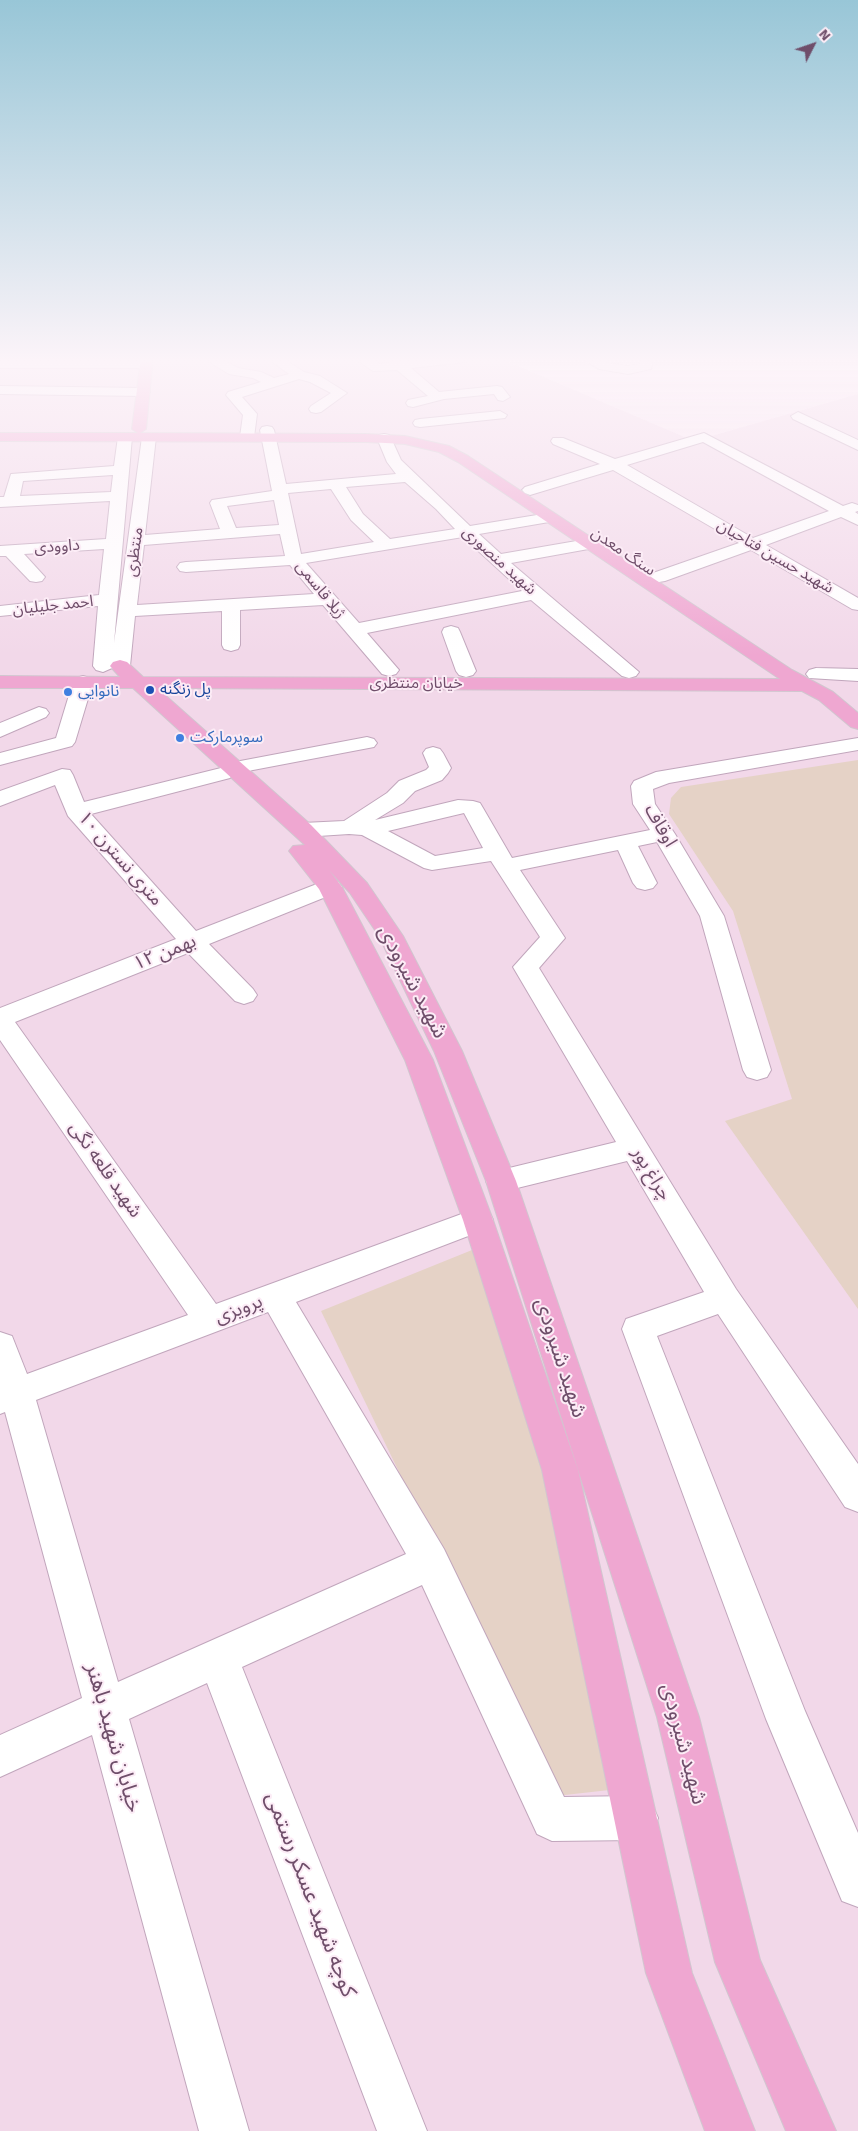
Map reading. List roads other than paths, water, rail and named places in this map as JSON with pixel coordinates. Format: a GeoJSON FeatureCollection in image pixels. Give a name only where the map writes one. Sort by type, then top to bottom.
{"type":"FeatureCollection","features":[{"type":"Feature","properties":{"kind":"main road","name":"سنگ معدن"},"geometry":{"type":"LineString","coordinates":[[460,457],[588,544],[834,679],[826,696],[858,722]]}},
{"type":"Feature","properties":{"kind":"main road","name":"سنگ معدن"},"geometry":{"type":"LineString","coordinates":[[479,457],[659,576],[761,639]]}},
{"type":"Feature","properties":{"kind":"main road","name":"خیابان منتظری"},"geometry":{"type":"LineString","coordinates":[[0,666],[121,675],[834,679]]}},
{"type":"Feature","properties":{"kind":"main road","name":"خیابان منتظری"},"geometry":{"type":"LineString","coordinates":[[0,682],[83,682],[121,675],[389,670],[629,672],[834,679]]}},
{"type":"Feature","properties":{"kind":"main road","name":"شهید شیرودی"},"geometry":{"type":"LineString","coordinates":[[121,675],[229,771],[303,830],[359,888],[391,936],[448,1051],[501,1181],[678,1717],[738,1962],[811,2131]]}},
{"type":"Feature","properties":{"kind":"main road","name":"شهید شیرودی"},"geometry":{"type":"LineString","coordinates":[[229,771],[304,854],[330,888],[419,1060],[478,1220],[560,1470],[669,1973],[730,2131]]}},
{"type":"Feature","properties":{"kind":"street","name":"منتظری"},"geometry":{"type":"LineString","coordinates":[[121,675],[107,600],[121,470],[127,457]]}},
{"type":"Feature","properties":{"kind":"street","name":"منتظری"},"geometry":{"type":"LineString","coordinates":[[121,675],[127,611],[137,541],[137,457]]}},
{"type":"Feature","properties":{"kind":"street","name":"ژیلا قاسمی"},"geometry":{"type":"LineString","coordinates":[[273,457],[294,560],[389,670]]}},
{"type":"Feature","properties":{"kind":"street","name":"شهید منصوری"},"geometry":{"type":"LineString","coordinates":[[392,457],[408,477],[442,506],[466,532],[535,594],[629,672]]}},
{"type":"Feature","properties":{"kind":"street","name":"شهید حسین فتاحیان"},"geometry":{"type":"LineString","coordinates":[[598,457],[616,465],[858,604]]}},
{"type":"Feature","properties":{"kind":"street"},"geometry":{"type":"LineString","coordinates":[[530,490],[641,457]]}},
{"type":"Feature","properties":{"kind":"street"},"geometry":{"type":"LineString","coordinates":[[741,457],[858,520]]}},
{"type":"Feature","properties":{"kind":"street"},"geometry":{"type":"LineString","coordinates":[[118,496],[5,502],[16,477],[121,470]]}},
{"type":"Feature","properties":{"kind":"street"},"geometry":{"type":"LineString","coordinates":[[230,532],[218,503],[336,484],[408,477]]}},
{"type":"Feature","properties":{"kind":"street"},"geometry":{"type":"LineString","coordinates":[[336,484],[357,517],[387,545]]}},
{"type":"Feature","properties":{"kind":"street"},"geometry":{"type":"LineString","coordinates":[[659,576],[858,506]]}},
{"type":"Feature","properties":{"kind":"street"},"geometry":{"type":"LineString","coordinates":[[186,567],[294,560],[549,518]]}},
{"type":"Feature","properties":{"kind":"street"},"geometry":{"type":"LineString","coordinates":[[137,541],[230,532],[288,529]]}},
{"type":"Feature","properties":{"kind":"street","name":"داوودی"},"geometry":{"type":"LineString","coordinates":[[5,551],[113,543]]}},
{"type":"Feature","properties":{"kind":"street"},"geometry":{"type":"LineString","coordinates":[[497,560],[588,544]]}},
{"type":"Feature","properties":{"kind":"street"},"geometry":{"type":"LineString","coordinates":[[5,551],[36,577]]}},
{"type":"Feature","properties":{"kind":"street"},"geometry":{"type":"LineString","coordinates":[[354,630],[535,594]]}},
{"type":"Feature","properties":{"kind":"street"},"geometry":{"type":"LineString","coordinates":[[127,611],[326,599]]}},
{"type":"Feature","properties":{"kind":"street","name":"احمد جلیلیان"},"geometry":{"type":"LineString","coordinates":[[0,611],[107,600]]}},
{"type":"Feature","properties":{"kind":"street"},"geometry":{"type":"LineString","coordinates":[[231,606],[231,645]]}},
{"type":"Feature","properties":{"kind":"street"},"geometry":{"type":"LineString","coordinates":[[452,632],[466,671]]}},
{"type":"Feature","properties":{"kind":"street"},"geometry":{"type":"LineString","coordinates":[[0,759],[64,742],[83,682]]}},
{"type":"Feature","properties":{"kind":"street"},"geometry":{"type":"LineString","coordinates":[[0,731],[39,713]]}},
{"type":"Feature","properties":{"kind":"street"},"geometry":{"type":"LineString","coordinates":[[76,811],[229,771],[367,743]]}},
{"type":"Feature","properties":{"kind":"street","name":"اوقاف"},"geometry":{"type":"LineString","coordinates":[[757,1070],[712,916],[664,834],[644,804],[642,786],[664,777],[858,744]]}},
{"type":"Feature","properties":{"kind":"street"},"geometry":{"type":"LineString","coordinates":[[358,828],[395,798],[399,791],[434,775],[440,768],[433,753]]}},
{"type":"Feature","properties":{"kind":"street","name":"۱۰ متری نسترن"},"geometry":{"type":"LineString","coordinates":[[0,799],[62,775],[76,811],[192,942],[244,995]]}},
{"type":"Feature","properties":{"kind":"street"},"geometry":{"type":"LineString","coordinates":[[303,830],[358,828],[465,806],[472,808],[501,860]]}},
{"type":"Feature","properties":{"kind":"street"},"geometry":{"type":"LineString","coordinates":[[358,828],[432,863],[501,860],[625,842],[664,834]]}},
{"type":"Feature","properties":{"kind":"street"},"geometry":{"type":"LineString","coordinates":[[625,842],[645,883]]}},
{"type":"Feature","properties":{"kind":"street","name":"چراغ پور"},"geometry":{"type":"LineString","coordinates":[[501,860],[553,938],[526,967],[725,1298],[858,1495]]}},
{"type":"Feature","properties":{"kind":"street","name":"۱۲ بهمن"},"geometry":{"type":"LineString","coordinates":[[0,1019],[330,888]]}},
{"type":"Feature","properties":{"kind":"street","name":"شهید قلعه نگی"},"geometry":{"type":"LineString","coordinates":[[0,1019],[210,1321]]}},
{"type":"Feature","properties":{"kind":"street"},"geometry":{"type":"LineString","coordinates":[[501,1181],[635,1148]]}},
{"type":"Feature","properties":{"kind":"street","name":"پرویزی"},"geometry":{"type":"LineString","coordinates":[[9,1396],[478,1220]]}},
{"type":"Feature","properties":{"kind":"street"},"geometry":{"type":"LineString","coordinates":[[276,1296],[431,1562],[552,1819],[636,1818]]}},
{"type":"Feature","properties":{"kind":"street"},"geometry":{"type":"LineString","coordinates":[[725,1298],[638,1329],[788,1718],[858,1885]]}},
{"type":"Feature","properties":{"kind":"street","name":"خیابان شهید باهنر"},"geometry":{"type":"LineString","coordinates":[[0,1346],[9,1396],[105,1709],[224,2131]]}},
{"type":"Feature","properties":{"kind":"street"},"geometry":{"type":"LineString","coordinates":[[0,1756],[431,1562]]}},
{"type":"Feature","properties":{"kind":"street","name":"کوچه شهید عسکر رستمی"},"geometry":{"type":"LineString","coordinates":[[218,1658],[402,2131]]}},
{"type":"Feature","properties":{"kind":"place","name":"پل زنگنه"},"geometry":{"type":"Point","coordinates":[150,690]}},
{"type":"Feature","properties":{"kind":"place","name":"نانوایی"},"geometry":{"type":"Point","coordinates":[68,692]}},
{"type":"Feature","properties":{"kind":"place","name":"سوپرمارکت"},"geometry":{"type":"Point","coordinates":[180,738]}}]}
